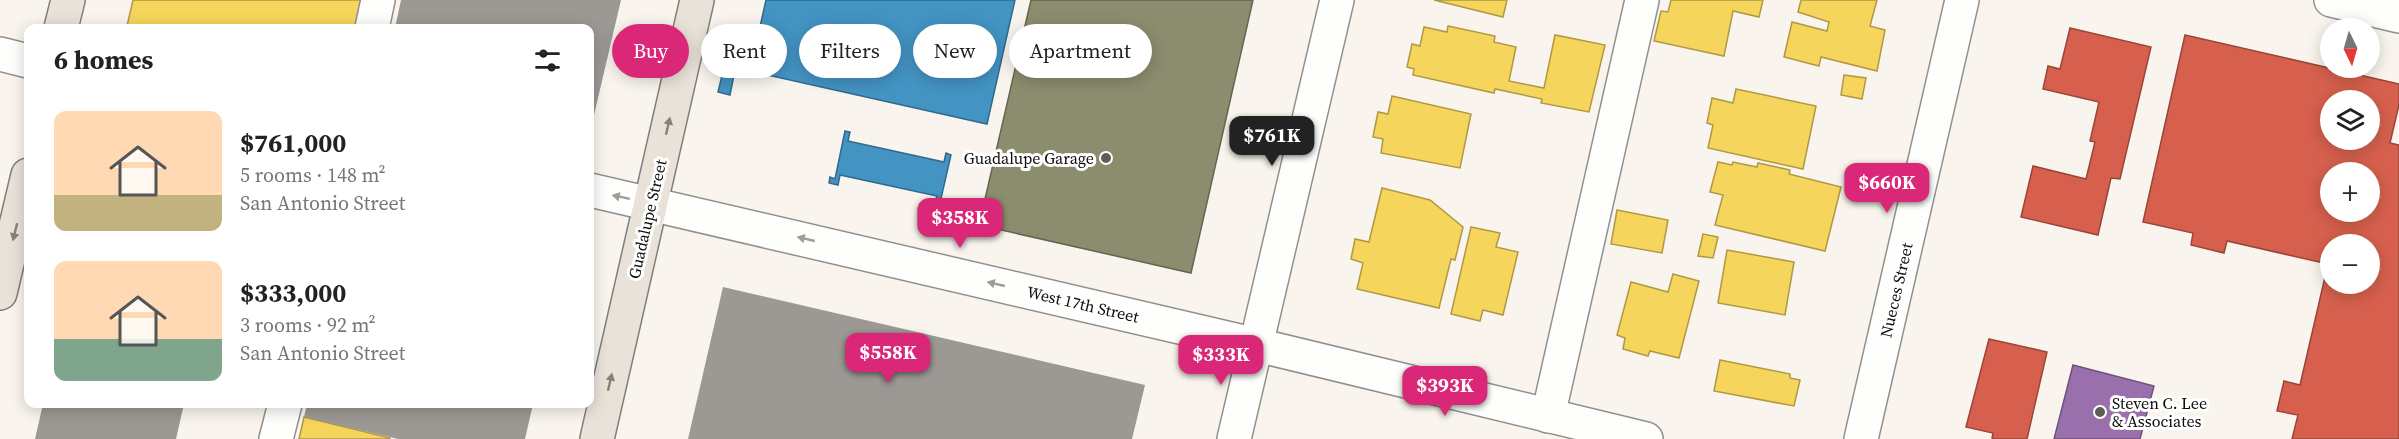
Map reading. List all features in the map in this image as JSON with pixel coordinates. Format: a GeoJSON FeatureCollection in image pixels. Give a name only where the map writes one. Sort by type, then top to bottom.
{"type":"FeatureCollection","features":[{"type":"Feature","properties":{"kind":"main road"},"geometry":{"type":"LineString","coordinates":[[63,24],[68,0]]}},
{"type":"Feature","properties":{"kind":"main road","name":"Guadalupe Street"},"geometry":{"type":"LineString","coordinates":[[597,439],[697,0]]}},
{"type":"Feature","properties":{"kind":"main road"},"geometry":{"type":"LineString","coordinates":[[0,292],[24,192]]}},
{"type":"Feature","properties":{"kind":"street"},"geometry":{"type":"LineString","coordinates":[[373,24],[378,0]]}},
{"type":"Feature","properties":{"kind":"street"},"geometry":{"type":"LineString","coordinates":[[1234,439],[1337,0]]}},
{"type":"Feature","properties":{"kind":"street"},"geometry":{"type":"LineString","coordinates":[[1548,416],[1642,0]]}},
{"type":"Feature","properties":{"kind":"street","name":"Nueces Street"},"geometry":{"type":"LineString","coordinates":[[1861,439],[1962,0]]}},
{"type":"Feature","properties":{"kind":"street"},"geometry":{"type":"LineString","coordinates":[[2331,0],[2399,16]]}},
{"type":"Feature","properties":{"kind":"street"},"geometry":{"type":"LineString","coordinates":[[0,54],[24,60]]}},
{"type":"Feature","properties":{"kind":"street","name":"West 17th Street"},"geometry":{"type":"LineString","coordinates":[[594,191],[1257,345],[1646,439]]}},
{"type":"Feature","properties":{"kind":"street"},"geometry":{"type":"LineString","coordinates":[[276,439],[284,408]]}},
{"type":"Feature","properties":{"kind":"building: Homes"},"geometry":{"type":"Polygon","coordinates":[[[133,0],[361,0],[356,24],[127,24],[133,0]]]}},
{"type":"Feature","properties":{"kind":"building: Homes"},"geometry":{"type":"Polygon","coordinates":[[[1434,0],[1507,0],[1503,17],[1434,0]]]}},
{"type":"Feature","properties":{"kind":"building: Homes"},"geometry":{"type":"Polygon","coordinates":[[[1671,0],[1763,0],[1759,17],[1733,11],[1724,56],[1654,41],[1661,11],[1668,12],[1671,0]]]}},
{"type":"Feature","properties":{"kind":"building: Homes"},"geometry":{"type":"Polygon","coordinates":[[[1801,0],[1877,0],[1870,26],[1885,30],[1877,71],[1821,57],[1819,66],[1784,57],[1792,22],[1827,31],[1829,22],[1798,12],[1801,0]]]}},
{"type":"Feature","properties":{"kind":"building: Homes"},"geometry":{"type":"Polygon","coordinates":[[[1448,26],[1495,36],[1494,42],[1516,47],[1509,81],[1544,88],[1555,35],[1605,45],[1589,112],[1541,103],[1542,99],[1495,89],[1494,93],[1413,75],[1414,69],[1407,67],[1412,44],[1420,46],[1424,27],[1447,32],[1448,26]]]}},
{"type":"Feature","properties":{"kind":"building: Homes"},"geometry":{"type":"Polygon","coordinates":[[[1844,75],[1866,78],[1862,99],[1841,95],[1844,75]]]}},
{"type":"Feature","properties":{"kind":"building: Homes"},"geometry":{"type":"Polygon","coordinates":[[[1736,89],[1816,106],[1803,169],[1708,148],[1713,125],[1707,123],[1712,98],[1733,103],[1736,89]]]}},
{"type":"Feature","properties":{"kind":"building: Homes"},"geometry":{"type":"Polygon","coordinates":[[[1392,96],[1471,114],[1460,168],[1381,153],[1383,139],[1373,137],[1378,112],[1388,114],[1392,96]]]}},
{"type":"Feature","properties":{"kind":"building: Homes"},"geometry":{"type":"Polygon","coordinates":[[[1718,162],[1732,165],[1733,162],[1757,167],[1758,163],[1790,170],[1789,174],[1841,187],[1825,251],[1715,225],[1723,195],[1710,192],[1718,162]]]}},
{"type":"Feature","properties":{"kind":"building: Homes"},"geometry":{"type":"Polygon","coordinates":[[[1382,188],[1430,200],[1463,227],[1455,260],[1451,259],[1439,308],[1357,289],[1363,263],[1351,259],[1355,239],[1369,242],[1382,188]]]}},
{"type":"Feature","properties":{"kind":"building: Homes"},"geometry":{"type":"Polygon","coordinates":[[[1617,210],[1668,220],[1662,253],[1611,244],[1617,210]]]}},
{"type":"Feature","properties":{"kind":"building: Homes"},"geometry":{"type":"Polygon","coordinates":[[[1471,227],[1500,233],[1496,247],[1518,252],[1503,315],[1483,310],[1480,321],[1451,314],[1471,227]]]}},
{"type":"Feature","properties":{"kind":"building: Homes"},"geometry":{"type":"Polygon","coordinates":[[[1703,234],[1718,237],[1713,258],[1698,256],[1703,234]]]}},
{"type":"Feature","properties":{"kind":"building: Homes"},"geometry":{"type":"Polygon","coordinates":[[[1727,250],[1794,262],[1785,315],[1718,303],[1727,250]]]}},
{"type":"Feature","properties":{"kind":"building: Homes"},"geometry":{"type":"Polygon","coordinates":[[[1673,274],[1699,281],[1679,358],[1650,351],[1648,356],[1623,349],[1625,338],[1617,335],[1631,282],[1668,292],[1673,274]]]}},
{"type":"Feature","properties":{"kind":"building: Homes"},"geometry":{"type":"Polygon","coordinates":[[[1720,360],[1790,374],[1790,378],[1800,380],[1794,406],[1714,391],[1720,360]]]}},
{"type":"Feature","properties":{"kind":"building: Homes"},"geometry":{"type":"Polygon","coordinates":[[[304,417],[390,438],[390,439],[299,439],[304,417]]]}},
{"type":"Feature","properties":{"kind":"building: Shops"},"geometry":{"type":"Polygon","coordinates":[[[2070,28],[2151,47],[2120,179],[2111,178],[2098,235],[2021,217],[2033,166],[2086,179],[2095,142],[2090,141],[2099,102],[2043,89],[2048,66],[2060,69],[2070,28]]]}},
{"type":"Feature","properties":{"kind":"building: Shops"},"geometry":{"type":"Polygon","coordinates":[[[2185,35],[2320,66],[2320,78],[2373,78],[2399,84],[2399,105],[2390,143],[2399,145],[2399,439],[2292,439],[2298,415],[2277,411],[2284,381],[2300,385],[2321,294],[2380,294],[2380,234],[2320,234],[2320,262],[2227,241],[2224,253],[2191,245],[2193,233],[2143,222],[2185,35]]]}},
{"type":"Feature","properties":{"kind":"building: Shops"},"geometry":{"type":"Polygon","coordinates":[[[1989,339],[2047,352],[2027,439],[1995,439],[1992,438],[1993,433],[1966,427],[1989,339]]]}},
{"type":"Feature","properties":{"kind":"building: Offices"},"geometry":{"type":"Polygon","coordinates":[[[2073,365],[2154,386],[2140,439],[2054,439],[2073,365]]]}},
{"type":"Feature","properties":{"kind":"building: Schools"},"geometry":{"type":"Polygon","coordinates":[[[766,0],[1015,0],[987,124],[781,78],[787,78],[787,24],[761,24],[766,0]]]}},
{"type":"Feature","properties":{"kind":"building: Schools"},"geometry":{"type":"Polygon","coordinates":[[[721,78],[733,78],[730,95],[718,92],[721,78]]]}},
{"type":"Feature","properties":{"kind":"building: Schools"},"geometry":{"type":"Polygon","coordinates":[[[845,131],[850,132],[848,141],[944,162],[946,153],[951,155],[939,207],[934,206],[937,196],[840,175],[838,185],[829,183],[830,177],[835,179],[845,131]]]}},
{"type":"Feature","properties":{"kind":"building: Industry","name":"Guadalupe Garage"},"geometry":{"type":"Polygon","coordinates":[[[1031,0],[1253,0],[1191,273],[979,225],[1013,78],[1152,78],[1152,24],[1025,24],[1031,0]]]}},
{"type":"Feature","properties":{"kind":"building: Other"},"geometry":{"type":"Polygon","coordinates":[[[401,0],[621,0],[615,24],[612,24],[612,38],[594,115],[594,24],[396,24],[401,0]]]}},
{"type":"Feature","properties":{"kind":"building: Other"},"geometry":{"type":"Polygon","coordinates":[[[723,287],[1145,385],[1132,439],[688,439],[723,287]]]}},
{"type":"Feature","properties":{"kind":"building: Other"},"geometry":{"type":"Polygon","coordinates":[[[42,408],[183,408],[176,439],[35,439],[42,408]]]}},
{"type":"Feature","properties":{"kind":"building: Other"},"geometry":{"type":"Polygon","coordinates":[[[306,408],[532,408],[525,439],[398,439],[304,417],[306,408]]]}},
{"type":"Feature","properties":{"kind":"place","name":"Guadalupe Garage"},"geometry":{"type":"Point","coordinates":[1106,158]}},
{"type":"Feature","properties":{"kind":"place","name":"Steven C. Lee & Associates"},"geometry":{"type":"Point","coordinates":[2100,412]}}]}
